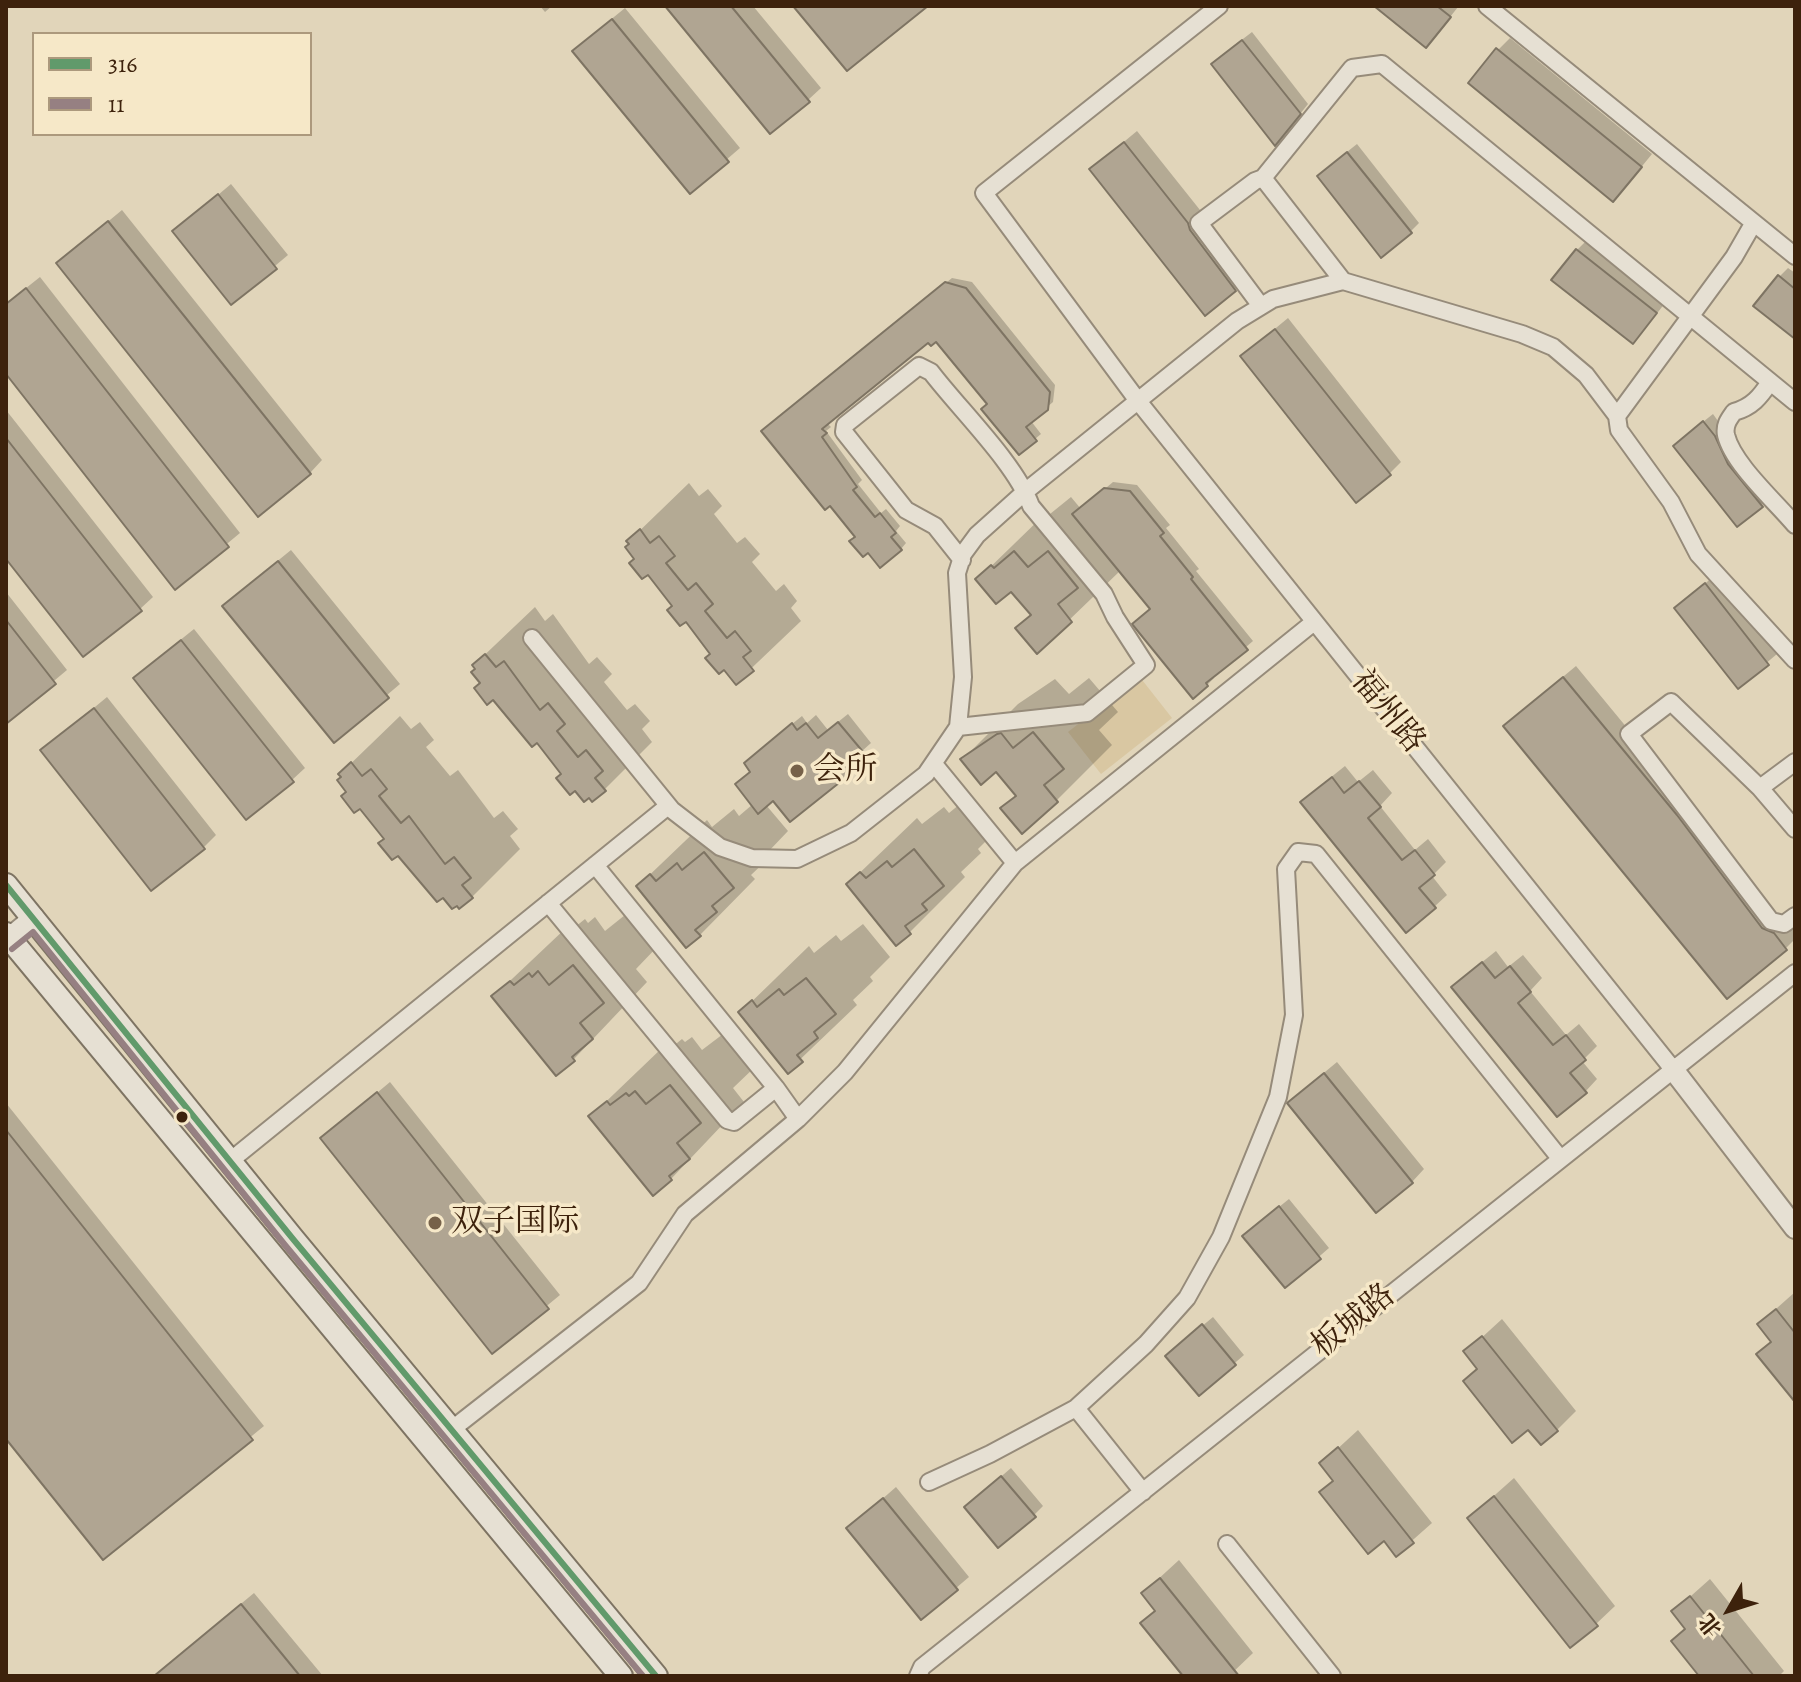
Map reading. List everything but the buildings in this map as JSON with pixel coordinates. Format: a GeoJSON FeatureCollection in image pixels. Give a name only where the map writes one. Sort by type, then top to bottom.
{"type":"FeatureCollection","features":[{"type":"Feature","properties":{"kind":"main road"},"geometry":{"type":"LineString","coordinates":[[6,885],[656,1676]]}},
{"type":"Feature","properties":{"kind":"main road"},"geometry":{"type":"LineString","coordinates":[[7,938],[621,1676]]}},
{"type":"Feature","properties":{"kind":"street","name":"福州路"},"geometry":{"type":"LineString","coordinates":[[1219,6],[984,193],[1138,401],[1672,1068],[1795,1228]]}},
{"type":"Feature","properties":{"kind":"street"},"geometry":{"type":"LineString","coordinates":[[1487,6],[1795,256]]}},
{"type":"Feature","properties":{"kind":"street"},"geometry":{"type":"LineString","coordinates":[[1261,306],[1199,223],[1263,178],[1352,68],[1382,64],[1795,402]]}},
{"type":"Feature","properties":{"kind":"street"},"geometry":{"type":"LineString","coordinates":[[1263,178],[1343,281]]}},
{"type":"Feature","properties":{"kind":"street"},"geometry":{"type":"LineString","coordinates":[[1617,416],[1734,257],[1753,224]]}},
{"type":"Feature","properties":{"kind":"street"},"geometry":{"type":"LineString","coordinates":[[532,638],[668,806],[720,847],[752,858],[797,859],[851,833],[926,774],[958,727],[963,677],[957,573],[977,535],[1026,491],[1237,321],[1273,299],[1343,281],[1522,334],[1553,347],[1586,375],[1617,416],[1619,430],[1671,502],[1698,554],[1791,649]]}},
{"type":"Feature","properties":{"kind":"street"},"geometry":{"type":"LineString","coordinates":[[958,727],[1087,713],[1146,665],[1104,594],[1031,506],[1026,491],[931,372],[919,366],[845,425],[844,432],[906,510],[935,526],[962,560]]}},
{"type":"Feature","properties":{"kind":"street"},"geometry":{"type":"LineString","coordinates":[[1770,382],[1757,400],[1734,412],[1726,424],[1727,436],[1738,458],[1795,525]]}},
{"type":"Feature","properties":{"kind":"street"},"geometry":{"type":"LineString","coordinates":[[451,1430],[639,1283],[685,1214],[798,1119],[845,1072],[1015,863],[1314,622]]}},
{"type":"Feature","properties":{"kind":"street"},"geometry":{"type":"LineString","coordinates":[[1795,829],[1760,788],[1671,702],[1629,734],[1771,921],[1784,924],[1795,916]]}},
{"type":"Feature","properties":{"kind":"street"},"geometry":{"type":"LineString","coordinates":[[1760,788],[1795,762]]}},
{"type":"Feature","properties":{"kind":"street"},"geometry":{"type":"LineString","coordinates":[[934,764],[1015,863]]}},
{"type":"Feature","properties":{"kind":"street"},"geometry":{"type":"LineString","coordinates":[[230,1161],[668,806]]}},
{"type":"Feature","properties":{"kind":"street"},"geometry":{"type":"LineString","coordinates":[[929,1482],[990,1454],[1076,1408],[1146,1344],[1187,1298],[1221,1237],[1278,1097],[1294,1015],[1286,869],[1298,852],[1316,854],[1559,1157]]}},
{"type":"Feature","properties":{"kind":"street"},"geometry":{"type":"LineString","coordinates":[[595,865],[798,1119]]}},
{"type":"Feature","properties":{"kind":"street"},"geometry":{"type":"LineString","coordinates":[[548,903],[727,1120],[734,1122],[776,1088]]}},
{"type":"Feature","properties":{"kind":"street"},"geometry":{"type":"LineString","coordinates":[[7,938],[34,918]]}},
{"type":"Feature","properties":{"kind":"street","name":"板城路"},"geometry":{"type":"LineString","coordinates":[[918,1676],[922,1667],[1559,1157],[1795,973]]}},
{"type":"Feature","properties":{"kind":"street"},"geometry":{"type":"LineString","coordinates":[[1076,1408],[1143,1492]]}},
{"type":"Feature","properties":{"kind":"street"},"geometry":{"type":"LineString","coordinates":[[1227,1544],[1332,1676]]}},
{"type":"Feature","properties":{"kind":"shaded area"},"geometry":{"type":"Polygon","coordinates":[[[1139,676],[1172,718],[1101,774],[1068,732],[1139,676]]]}},
{"type":"Feature","properties":{"kind":"transit line","name":"316"},"geometry":{"type":"LineString","coordinates":[[6,885],[293,1239],[656,1676]]}},
{"type":"Feature","properties":{"kind":"transit line","name":"11"},"geometry":{"type":"LineString","coordinates":[[12,949],[33,932],[285,1245],[643,1676]]}},
{"type":"Feature","properties":{"kind":"place","name":"会所"},"geometry":{"type":"Point","coordinates":[797,771]}},
{"type":"Feature","properties":{"kind":"place","name":"双子国际"},"geometry":{"type":"Point","coordinates":[435,1223]}}]}
